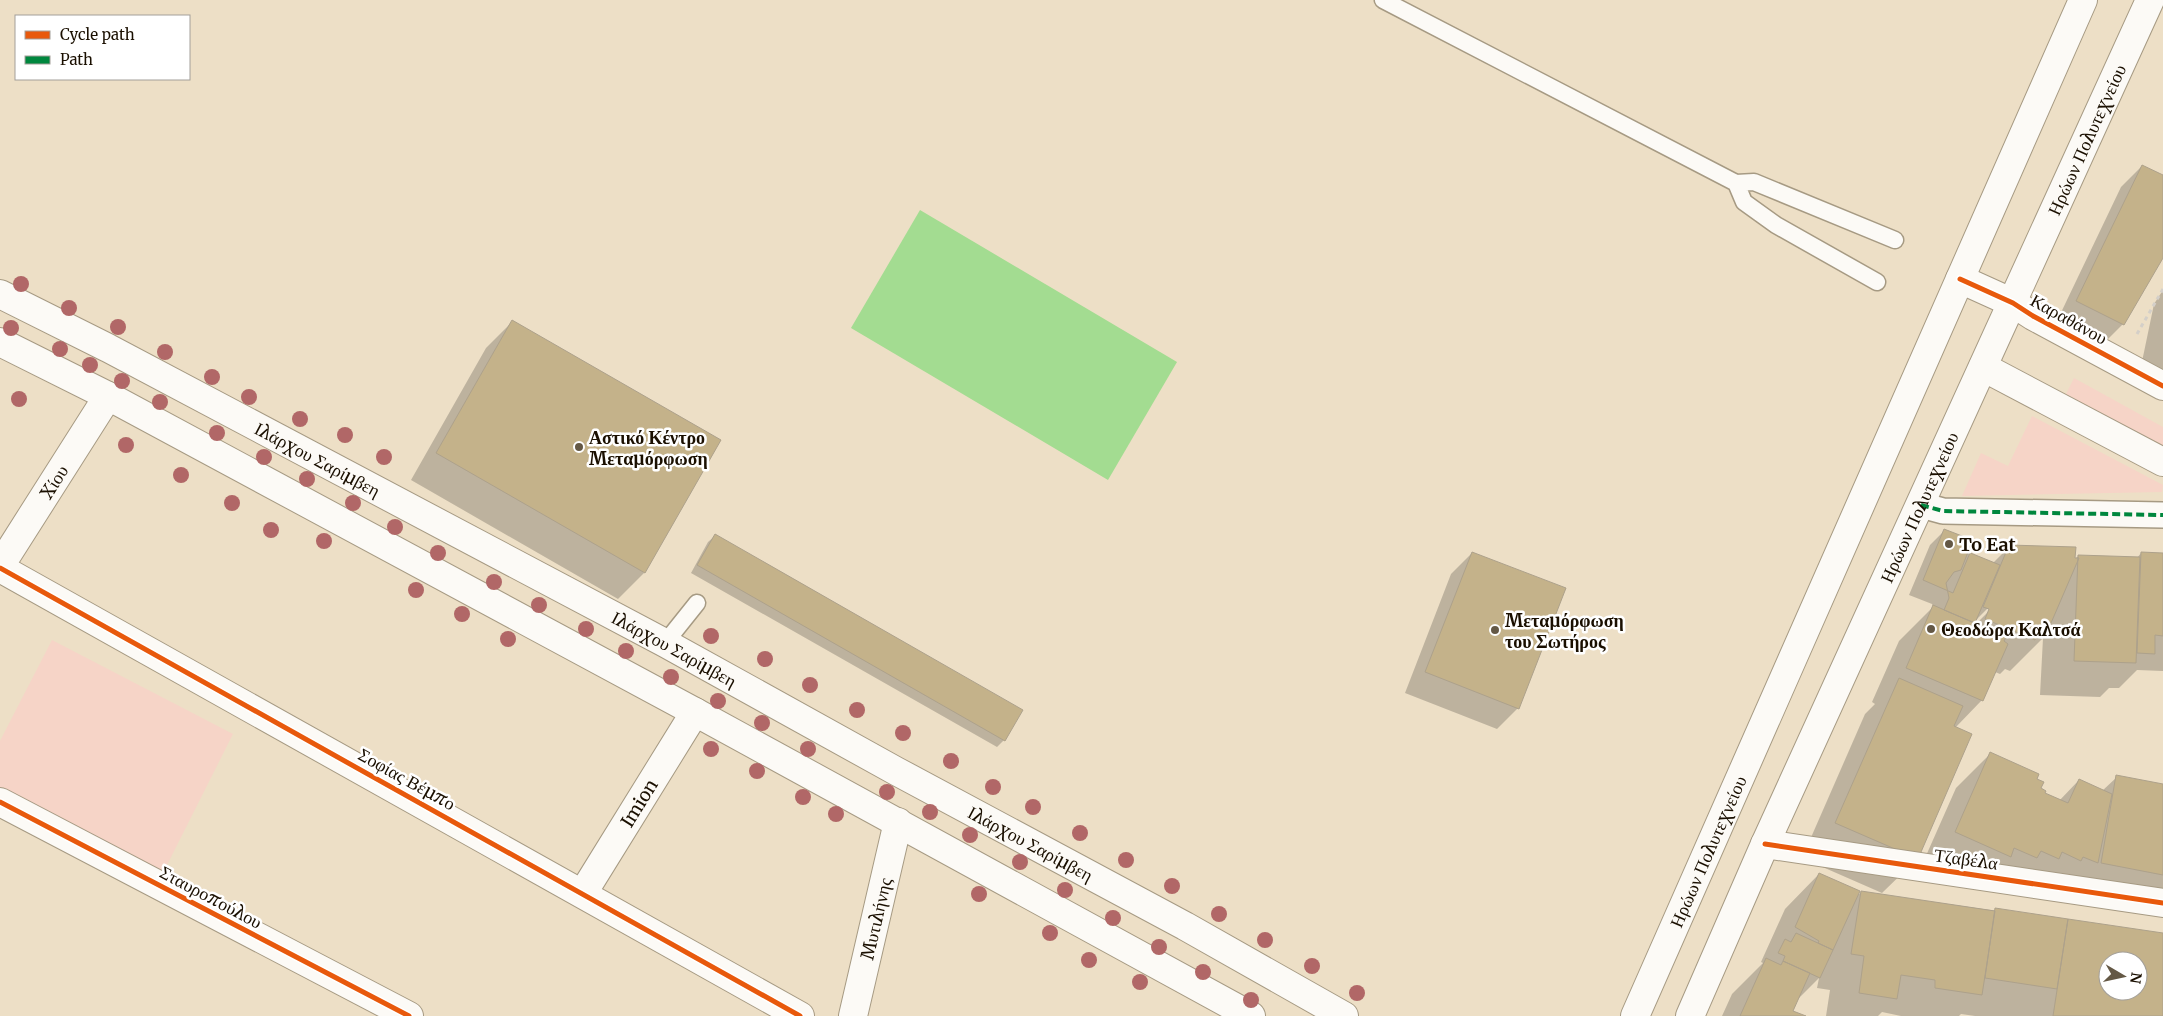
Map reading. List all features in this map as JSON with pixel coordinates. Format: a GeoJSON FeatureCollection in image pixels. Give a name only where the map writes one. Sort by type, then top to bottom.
{"type":"FeatureCollection","features":[{"type":"Feature","properties":{"kind":"main road","name":"Ηρώων Πολυτεχνείου"},"geometry":{"type":"LineString","coordinates":[[1635,1016],[2083,0]]}},
{"type":"Feature","properties":{"kind":"main road","name":"Ηρώων Πολυτεχνείου"},"geometry":{"type":"LineString","coordinates":[[1690,1016],[1765,844],[2150,0]]}},
{"type":"Feature","properties":{"kind":"main road","name":"Καραθάνου"},"geometry":{"type":"LineString","coordinates":[[1960,279],[2013,303],[2033,316],[2163,386]]}},
{"type":"Feature","properties":{"kind":"main road","name":"Ιλάρχου Σαρίμβεη"},"geometry":{"type":"LineString","coordinates":[[0,294],[108,348],[665,643],[896,772],[1185,926],[1344,1016]]}},
{"type":"Feature","properties":{"kind":"main road"},"geometry":{"type":"LineString","coordinates":[[0,342],[108,396],[695,712],[1251,1016]]}},
{"type":"Feature","properties":{"kind":"main road"},"geometry":{"type":"LineString","coordinates":[[1983,367],[2163,462]]}},
{"type":"Feature","properties":{"kind":"main road","name":"Χίου"},"geometry":{"type":"LineString","coordinates":[[0,567],[108,396]]}},
{"type":"Feature","properties":{"kind":"main road","name":"Σοφίας Βέμπο"},"geometry":{"type":"LineString","coordinates":[[0,567],[800,1016]]}},
{"type":"Feature","properties":{"kind":"main road","name":"Imion"},"geometry":{"type":"LineString","coordinates":[[583,893],[695,712]]}},
{"type":"Feature","properties":{"kind":"main road","name":"Σταυροπούλου"},"geometry":{"type":"LineString","coordinates":[[0,802],[409,1016]]}},
{"type":"Feature","properties":{"kind":"main road","name":"Μυτιλήνης"},"geometry":{"type":"LineString","coordinates":[[853,1016],[898,822]]}},
{"type":"Feature","properties":{"kind":"main road","name":"Τζαβέλα"},"geometry":{"type":"LineString","coordinates":[[1765,844],[2163,903]]}},
{"type":"Feature","properties":{"kind":"street"},"geometry":{"type":"LineString","coordinates":[[1920,505],[1943,511],[2163,515]]}},
{"type":"Feature","properties":{"kind":"lane"},"geometry":{"type":"LineString","coordinates":[[1383,0],[1736,183],[1754,182],[1895,240]]}},
{"type":"Feature","properties":{"kind":"lane"},"geometry":{"type":"LineString","coordinates":[[1736,183],[1744,202],[1776,225],[1877,282]]}},
{"type":"Feature","properties":{"kind":"lane"},"geometry":{"type":"LineString","coordinates":[[665,643],[697,603]]}},
{"type":"Feature","properties":{"kind":"path"},"geometry":{"type":"LineString","coordinates":[[2120,363],[2163,289]]}},
{"type":"Feature","properties":{"kind":"shaded area"},"geometry":{"type":"Polygon","coordinates":[[[920,210],[1177,362],[1108,480],[851,328],[920,210]]]}},
{"type":"Feature","properties":{"kind":"shaded area"},"geometry":{"type":"Polygon","coordinates":[[[2074,378],[2163,427],[2163,454],[2063,400],[2074,378]]]}},
{"type":"Feature","properties":{"kind":"shaded area"},"geometry":{"type":"Polygon","coordinates":[[[2032,416],[2163,485],[2162,492],[1962,496],[1981,453],[2008,466],[2032,416]]]}},
{"type":"Feature","properties":{"kind":"shaded area"},"geometry":{"type":"Polygon","coordinates":[[[52,640],[233,734],[163,873],[0,787],[0,741],[52,640]]]}},
{"type":"Feature","properties":{"kind":"building"},"geometry":{"type":"Polygon","coordinates":[[[2142,165],[2163,175],[2163,258],[2124,325],[2076,301],[2142,165]]]}},
{"type":"Feature","properties":{"kind":"building","name":"Αστικό Κέντρο Μεταμόρφωση"},"geometry":{"type":"Polygon","coordinates":[[[512,320],[721,440],[645,573],[436,453],[512,320]]]}},
{"type":"Feature","properties":{"kind":"building"},"geometry":{"type":"Polygon","coordinates":[[[1944,529],[1975,541],[1953,593],[1923,580],[1944,529]]]}},
{"type":"Feature","properties":{"kind":"building"},"geometry":{"type":"Polygon","coordinates":[[[715,534],[1023,710],[1005,741],[697,565],[715,534]]]}},
{"type":"Feature","properties":{"kind":"building"},"geometry":{"type":"Polygon","coordinates":[[[2009,545],[2076,547],[2075,558],[2079,558],[2045,637],[2038,634],[2035,640],[1985,619],[1989,609],[1983,607],[2009,545]]]}},
{"type":"Feature","properties":{"kind":"building","name":"Μεταμόρφωση του Σωτήρος"},"geometry":{"type":"Polygon","coordinates":[[[1472,552],[1566,588],[1519,709],[1425,672],[1472,552]]]}},
{"type":"Feature","properties":{"kind":"building"},"geometry":{"type":"Polygon","coordinates":[[[1968,552],[2000,565],[1975,623],[1944,610],[1949,598],[1946,583],[1954,572],[1961,570],[1968,552]]]}},
{"type":"Feature","properties":{"kind":"building"},"geometry":{"type":"Polygon","coordinates":[[[2141,552],[2163,553],[2163,636],[2155,635],[2155,654],[2137,653],[2141,552]]]}},
{"type":"Feature","properties":{"kind":"building"},"geometry":{"type":"Polygon","coordinates":[[[2078,555],[2140,557],[2136,663],[2074,661],[2078,555]]]}},
{"type":"Feature","properties":{"kind":"building"},"geometry":{"type":"Polygon","coordinates":[[[1933,605],[2006,637],[2004,641],[2008,644],[1983,701],[1906,668],[1933,605]]]}},
{"type":"Feature","properties":{"kind":"building"},"geometry":{"type":"Polygon","coordinates":[[[1899,678],[1963,706],[1954,726],[1972,734],[1918,859],[1835,823],[1899,678]]]}},
{"type":"Feature","properties":{"kind":"building"},"geometry":{"type":"Polygon","coordinates":[[[1990,752],[2039,774],[2037,779],[2044,782],[2041,788],[2046,791],[2045,793],[2068,803],[2079,779],[2112,794],[2098,863],[2083,857],[2081,861],[2062,852],[2059,859],[2041,851],[2037,858],[2014,848],[2011,857],[1955,832],[1990,752]]]}},
{"type":"Feature","properties":{"kind":"building"},"geometry":{"type":"Polygon","coordinates":[[[2116,775],[2163,784],[2163,875],[2101,863],[2116,775]]]}},
{"type":"Feature","properties":{"kind":"building"},"geometry":{"type":"Polygon","coordinates":[[[1819,873],[1860,891],[1833,950],[1818,943],[1819,941],[1795,927],[1819,873]]]}},
{"type":"Feature","properties":{"kind":"building"},"geometry":{"type":"Polygon","coordinates":[[[1861,891],[1995,911],[1982,995],[1935,988],[1935,980],[1901,975],[1897,999],[1859,993],[1864,956],[1851,954],[1861,891]]]}},
{"type":"Feature","properties":{"kind":"building"},"geometry":{"type":"Polygon","coordinates":[[[1995,908],[2068,919],[2057,989],[1985,978],[1995,908]]]}},
{"type":"Feature","properties":{"kind":"building"},"geometry":{"type":"Polygon","coordinates":[[[2068,919],[2163,933],[2163,1016],[2053,1016],[2068,919]]]}},
{"type":"Feature","properties":{"kind":"building"},"geometry":{"type":"Polygon","coordinates":[[[1796,933],[1833,950],[1820,978],[1783,961],[1785,956],[1778,953],[1785,939],[1791,942],[1796,933]]]}},
{"type":"Feature","properties":{"kind":"building"},"geometry":{"type":"Polygon","coordinates":[[[1766,958],[1781,965],[1783,961],[1810,973],[1793,1011],[1806,1016],[1740,1016],[1766,958]]]}},
{"type":"Feature","properties":{"kind":"marked path"},"geometry":{"type":"LineString","coordinates":[[1921,505],[1943,511],[2163,515]]}},
{"type":"Feature","properties":{"kind":"cycle path"},"geometry":{"type":"LineString","coordinates":[[1960,279],[2013,303],[2033,316],[2163,386]]}},
{"type":"Feature","properties":{"kind":"cycle path"},"geometry":{"type":"LineString","coordinates":[[0,568],[800,1016]]}},
{"type":"Feature","properties":{"kind":"cycle path"},"geometry":{"type":"LineString","coordinates":[[0,802],[409,1016]]}},
{"type":"Feature","properties":{"kind":"cycle path"},"geometry":{"type":"LineString","coordinates":[[1765,844],[2163,903]]}},
{"type":"Feature","properties":{"kind":"place","name":"Αστικό Κέντρο Μεταμόρφωση"},"geometry":{"type":"Point","coordinates":[579,447]}},
{"type":"Feature","properties":{"kind":"place","name":"To Eat"},"geometry":{"type":"Point","coordinates":[1949,544]}},
{"type":"Feature","properties":{"kind":"place","name":"Θεοδώρα Καλτσά"},"geometry":{"type":"Point","coordinates":[1931,629]}},
{"type":"Feature","properties":{"kind":"place","name":"Μεταμόρφωση του Σωτήρος"},"geometry":{"type":"Point","coordinates":[1495,630]}}]}
